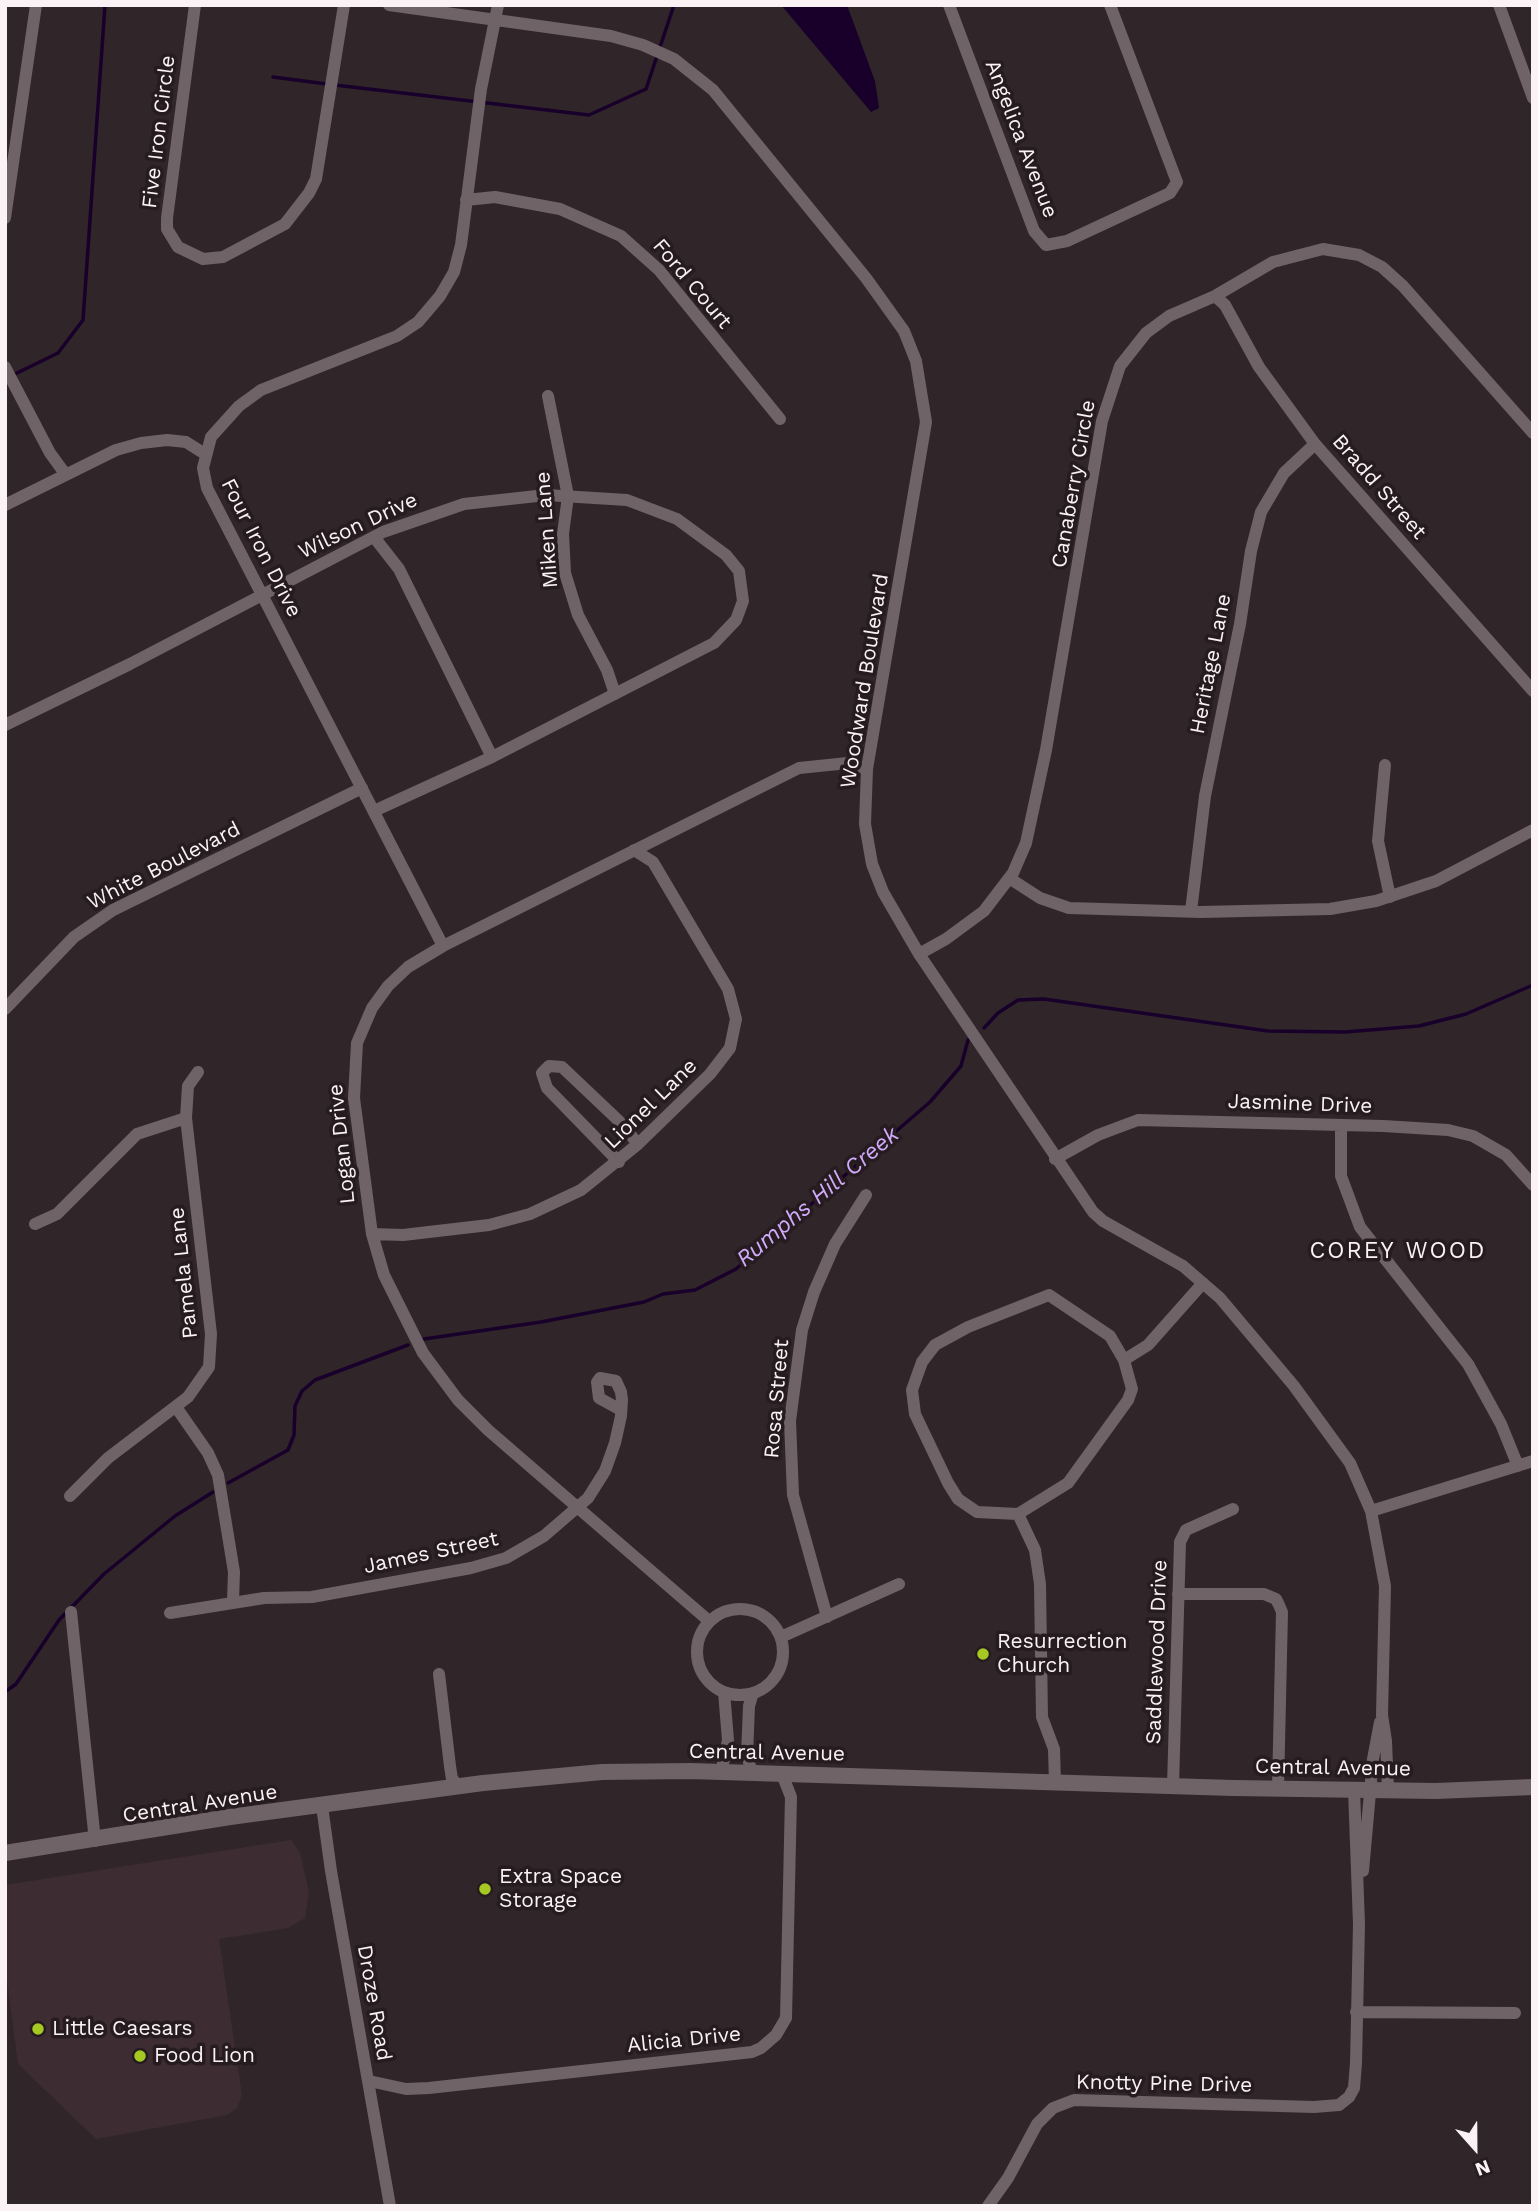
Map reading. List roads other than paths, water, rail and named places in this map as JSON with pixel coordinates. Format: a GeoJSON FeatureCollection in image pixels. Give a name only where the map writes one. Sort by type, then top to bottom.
{"type":"FeatureCollection","features":[{"type":"Feature","properties":{"kind":"street"},"geometry":{"type":"LineString","coordinates":[[5,218],[36,5]]}},
{"type":"Feature","properties":{"kind":"street","name":"Five Iron Circle"},"geometry":{"type":"LineString","coordinates":[[195,5],[167,218],[171,239],[178,247],[203,259],[223,257],[285,224],[309,193],[316,179],[344,5]]}},
{"type":"Feature","properties":{"kind":"street","name":"Woodward Boulevard"},"geometry":{"type":"LineString","coordinates":[[389,5],[628,40],[674,59],[701,78],[866,278],[904,331],[916,361],[926,422],[867,769],[865,824],[872,864],[883,892],[919,954],[1021,1103],[1055,1159],[1103,1221],[1184,1266],[1231,1310],[1333,1437],[1350,1464],[1371,1511],[1385,1586],[1382,1714],[1388,1790]]}},
{"type":"Feature","properties":{"kind":"street"},"geometry":{"type":"LineString","coordinates":[[5,505],[116,450],[155,440],[186,442],[205,454],[211,437],[221,422],[261,390],[371,348],[418,322],[440,296],[454,272],[481,89],[498,5]]}},
{"type":"Feature","properties":{"kind":"street","name":"Angelica Avenue"},"geometry":{"type":"LineString","coordinates":[[949,5],[1034,231],[1046,245],[1067,241],[1170,193],[1177,182],[1110,5]]}},
{"type":"Feature","properties":{"kind":"street"},"geometry":{"type":"LineString","coordinates":[[1499,5],[1533,98]]}},
{"type":"Feature","properties":{"kind":"street","name":"Ford Court"},"geometry":{"type":"LineString","coordinates":[[466,200],[495,197],[560,209],[621,236],[650,259],[780,419]]}},
{"type":"Feature","properties":{"kind":"street","name":"Canaberry Circle"},"geometry":{"type":"LineString","coordinates":[[919,954],[969,923],[1009,878],[1033,818],[1093,464],[1114,379],[1136,342],[1157,324],[1206,298],[1215,296],[1261,268],[1297,253],[1323,249],[1359,255],[1382,267],[1403,286],[1533,433]]}},
{"type":"Feature","properties":{"kind":"street","name":"Bradd Street"},"geometry":{"type":"LineString","coordinates":[[1215,296],[1225,305],[1259,367],[1315,444],[1533,691]]}},
{"type":"Feature","properties":{"kind":"street"},"geometry":{"type":"LineString","coordinates":[[5,367],[50,453],[66,475]]}},
{"type":"Feature","properties":{"kind":"street","name":"Miken Lane"},"geometry":{"type":"LineString","coordinates":[[548,396],[568,496],[563,534],[565,573],[578,615],[607,670],[615,694]]}},
{"type":"Feature","properties":{"kind":"street","name":"Heritage Lane"},"geometry":{"type":"LineString","coordinates":[[1191,911],[1205,796],[1240,624],[1251,551],[1261,512],[1284,473],[1315,444]]}},
{"type":"Feature","properties":{"kind":"street","name":"Four Iron Drive"},"geometry":{"type":"LineString","coordinates":[[205,454],[203,468],[207,488],[443,946]]}},
{"type":"Feature","properties":{"kind":"street","name":"Wilson Drive"},"geometry":{"type":"LineString","coordinates":[[5,726],[374,537],[418,517],[464,504],[491,499],[568,496],[627,500],[677,519],[733,562],[744,590],[736,620],[723,636],[492,757],[374,811]]}},
{"type":"Feature","properties":{"kind":"street"},"geometry":{"type":"LineString","coordinates":[[374,537],[399,569],[492,757]]}},
{"type":"Feature","properties":{"kind":"street","name":"Logan Drive"},"geometry":{"type":"LineString","coordinates":[[709,1621],[488,1430],[439,1377],[400,1311],[384,1275],[372,1234],[354,1098],[357,1043],[372,1008],[388,986],[408,967],[443,946],[799,768],[832,763],[867,769]]}},
{"type":"Feature","properties":{"kind":"street"},"geometry":{"type":"LineString","coordinates":[[1385,765],[1378,841],[1390,897]]}},
{"type":"Feature","properties":{"kind":"street","name":"White Boulevard"},"geometry":{"type":"LineString","coordinates":[[5,1009],[74,937],[113,910],[362,788]]}},
{"type":"Feature","properties":{"kind":"street"},"geometry":{"type":"LineString","coordinates":[[1009,878],[1040,898],[1069,908],[1191,911],[1330,909],[1390,897],[1463,869],[1533,830]]}},
{"type":"Feature","properties":{"kind":"street","name":"Lionel Lane"},"geometry":{"type":"LineString","coordinates":[[372,1234],[403,1235],[475,1228],[517,1218],[581,1190],[638,1144],[710,1074],[730,1048],[736,1030],[732,999],[723,980],[653,862],[634,850]]}},
{"type":"Feature","properties":{"kind":"street"},"geometry":{"type":"LineString","coordinates":[[619,1162],[547,1088],[542,1073],[550,1066],[562,1067],[619,1121],[638,1144]]}},
{"type":"Feature","properties":{"kind":"street","name":"Pamela Lane"},"geometry":{"type":"LineString","coordinates":[[70,1496],[108,1458],[176,1407],[205,1376],[212,1345],[186,1118],[188,1086],[198,1072]]}},
{"type":"Feature","properties":{"kind":"street"},"geometry":{"type":"LineString","coordinates":[[35,1224],[57,1214],[137,1135],[186,1118]]}},
{"type":"Feature","properties":{"kind":"street","name":"Jasmine Drive"},"geometry":{"type":"LineString","coordinates":[[1055,1159],[1098,1135],[1138,1120],[1448,1130],[1473,1136],[1506,1155],[1533,1185]]}},
{"type":"Feature","properties":{"kind":"street"},"geometry":{"type":"LineString","coordinates":[[1341,1125],[1341,1176],[1360,1227],[1468,1364],[1501,1424],[1518,1466]]}},
{"type":"Feature","properties":{"kind":"street","name":"Rosa Street"},"geometry":{"type":"LineString","coordinates":[[827,1617],[793,1495],[790,1421],[800,1343],[814,1292],[835,1244],[866,1195]]}},
{"type":"Feature","properties":{"kind":"street"},"geometry":{"type":"LineString","coordinates":[[1124,1360],[1156,1338],[1203,1283]]}},
{"type":"Feature","properties":{"kind":"street"},"geometry":{"type":"LineString","coordinates":[[1049,1295],[1105,1331],[1124,1360],[1132,1389],[1129,1399],[1068,1483],[1018,1514],[977,1512],[965,1506],[947,1483],[915,1414],[912,1390],[922,1362],[935,1345],[950,1336],[1049,1295]]}},
{"type":"Feature","properties":{"kind":"street"},"geometry":{"type":"LineString","coordinates":[[176,1407],[208,1453],[218,1475],[234,1572],[233,1601]]}},
{"type":"Feature","properties":{"kind":"street","name":"James Street"},"geometry":{"type":"LineString","coordinates":[[170,1613],[233,1601],[312,1597],[484,1565],[527,1548],[593,1492],[613,1453],[621,1410]]}},
{"type":"Feature","properties":{"kind":"street"},"geometry":{"type":"LineString","coordinates":[[1371,1511],[1533,1461]]}},
{"type":"Feature","properties":{"kind":"street","name":"Saddlewood Drive"},"geometry":{"type":"LineString","coordinates":[[1173,1786],[1182,1535],[1186,1530],[1233,1509]]}},
{"type":"Feature","properties":{"kind":"street"},"geometry":{"type":"LineString","coordinates":[[1018,1514],[1039,1563],[1042,1717],[1054,1749],[1055,1783]]}},
{"type":"Feature","properties":{"kind":"street"},"geometry":{"type":"LineString","coordinates":[[781,1637],[900,1584]]}},
{"type":"Feature","properties":{"kind":"street"},"geometry":{"type":"LineString","coordinates":[[1178,1594],[1264,1594],[1276,1599],[1282,1612],[1278,1788]]}},
{"type":"Feature","properties":{"kind":"street"},"geometry":{"type":"LineString","coordinates":[[752,1773],[747,1755],[749,1706],[753,1693],[777,1675],[783,1657],[781,1637],[768,1618],[746,1608],[723,1612],[709,1621],[699,1636],[697,1658],[706,1679],[724,1692],[753,1693]]}},
{"type":"Feature","properties":{"kind":"street"},"geometry":{"type":"LineString","coordinates":[[71,1612],[95,1841]]}},
{"type":"Feature","properties":{"kind":"street"},"geometry":{"type":"LineString","coordinates":[[439,1674],[450,1766],[453,1779],[460,1787]]}},
{"type":"Feature","properties":{"kind":"street"},"geometry":{"type":"LineString","coordinates":[[721,1773],[728,1740],[724,1692]]}},
{"type":"Feature","properties":{"kind":"street","name":"Woodward Boulevard"},"geometry":{"type":"LineString","coordinates":[[1359,1888],[1364,1867],[1373,1759],[1382,1714]]}},
{"type":"Feature","properties":{"kind":"street","name":"Central Avenue"},"geometry":{"type":"LineString","coordinates":[[5,1853],[95,1841],[230,1817],[460,1787],[602,1772],[752,1773],[1354,1790],[1533,1787]]}},
{"type":"Feature","properties":{"kind":"street","name":"Alicia Drive"},"geometry":{"type":"LineString","coordinates":[[369,2081],[406,2089],[429,2088],[752,2052],[761,2048],[776,2035],[786,2018],[791,1797],[782,1774]]}},
{"type":"Feature","properties":{"kind":"street"},"geometry":{"type":"LineString","coordinates":[[1354,1790],[1359,1888],[1356,2012],[1514,2013]]}},
{"type":"Feature","properties":{"kind":"street","name":"Droze Road"},"geometry":{"type":"LineString","coordinates":[[322,1806],[390,2206]]}},
{"type":"Feature","properties":{"kind":"street","name":"Knotty Pine Drive"},"geometry":{"type":"LineString","coordinates":[[988,2206],[1008,2178],[1037,2123],[1053,2108],[1074,2100],[1314,2107],[1339,2105],[1349,2097],[1354,2088],[1356,2012]]}},
{"type":"Feature","properties":{"kind":"waterway"},"geometry":{"type":"LineString","coordinates":[[13,375],[58,353],[83,320],[105,5]]}},
{"type":"Feature","properties":{"kind":"waterway"},"geometry":{"type":"LineString","coordinates":[[335,85],[589,115],[646,89],[674,5]]}},
{"type":"Feature","properties":{"kind":"waterway"},"geometry":{"type":"LineString","coordinates":[[273,77],[327,84]]}},
{"type":"Feature","properties":{"kind":"waterway","name":"Rumphs Hill Creek"},"geometry":{"type":"LineString","coordinates":[[984,1028],[998,1013],[1018,1000],[1044,999],[1268,1031],[1345,1032],[1419,1026],[1466,1014],[1533,985]]}},
{"type":"Feature","properties":{"kind":"waterway","name":"Rumphs Hill Creek"},"geometry":{"type":"LineString","coordinates":[[424,1339],[541,1322],[644,1302],[663,1294],[695,1290],[736,1269],[930,1102],[961,1066],[968,1040]]}},
{"type":"Feature","properties":{"kind":"waterway","name":"Rumphs Hill Creek"},"geometry":{"type":"LineString","coordinates":[[228,1483],[288,1450],[294,1435],[295,1406],[302,1391],[315,1380],[408,1345]]}},
{"type":"Feature","properties":{"kind":"waterway","name":"Rumphs Hill Creek"},"geometry":{"type":"LineString","coordinates":[[5,1692],[16,1684],[59,1620],[104,1574],[175,1516],[213,1492]]}},
{"type":"Feature","properties":{"kind":"place","name":"Resurrection Church"},"geometry":{"type":"Point","coordinates":[983,1654]}},
{"type":"Feature","properties":{"kind":"place","name":"Extra Space Storage"},"geometry":{"type":"Point","coordinates":[485,1889]}},
{"type":"Feature","properties":{"kind":"place","name":"Little Caesars"},"geometry":{"type":"Point","coordinates":[38,2029]}},
{"type":"Feature","properties":{"kind":"place","name":"Food Lion"},"geometry":{"type":"Point","coordinates":[140,2056]}},
{"type":"Feature","properties":{"kind":"district","name":"COREY WOOD"},"geometry":{"type":"Point","coordinates":[1398,1251]}}]}
